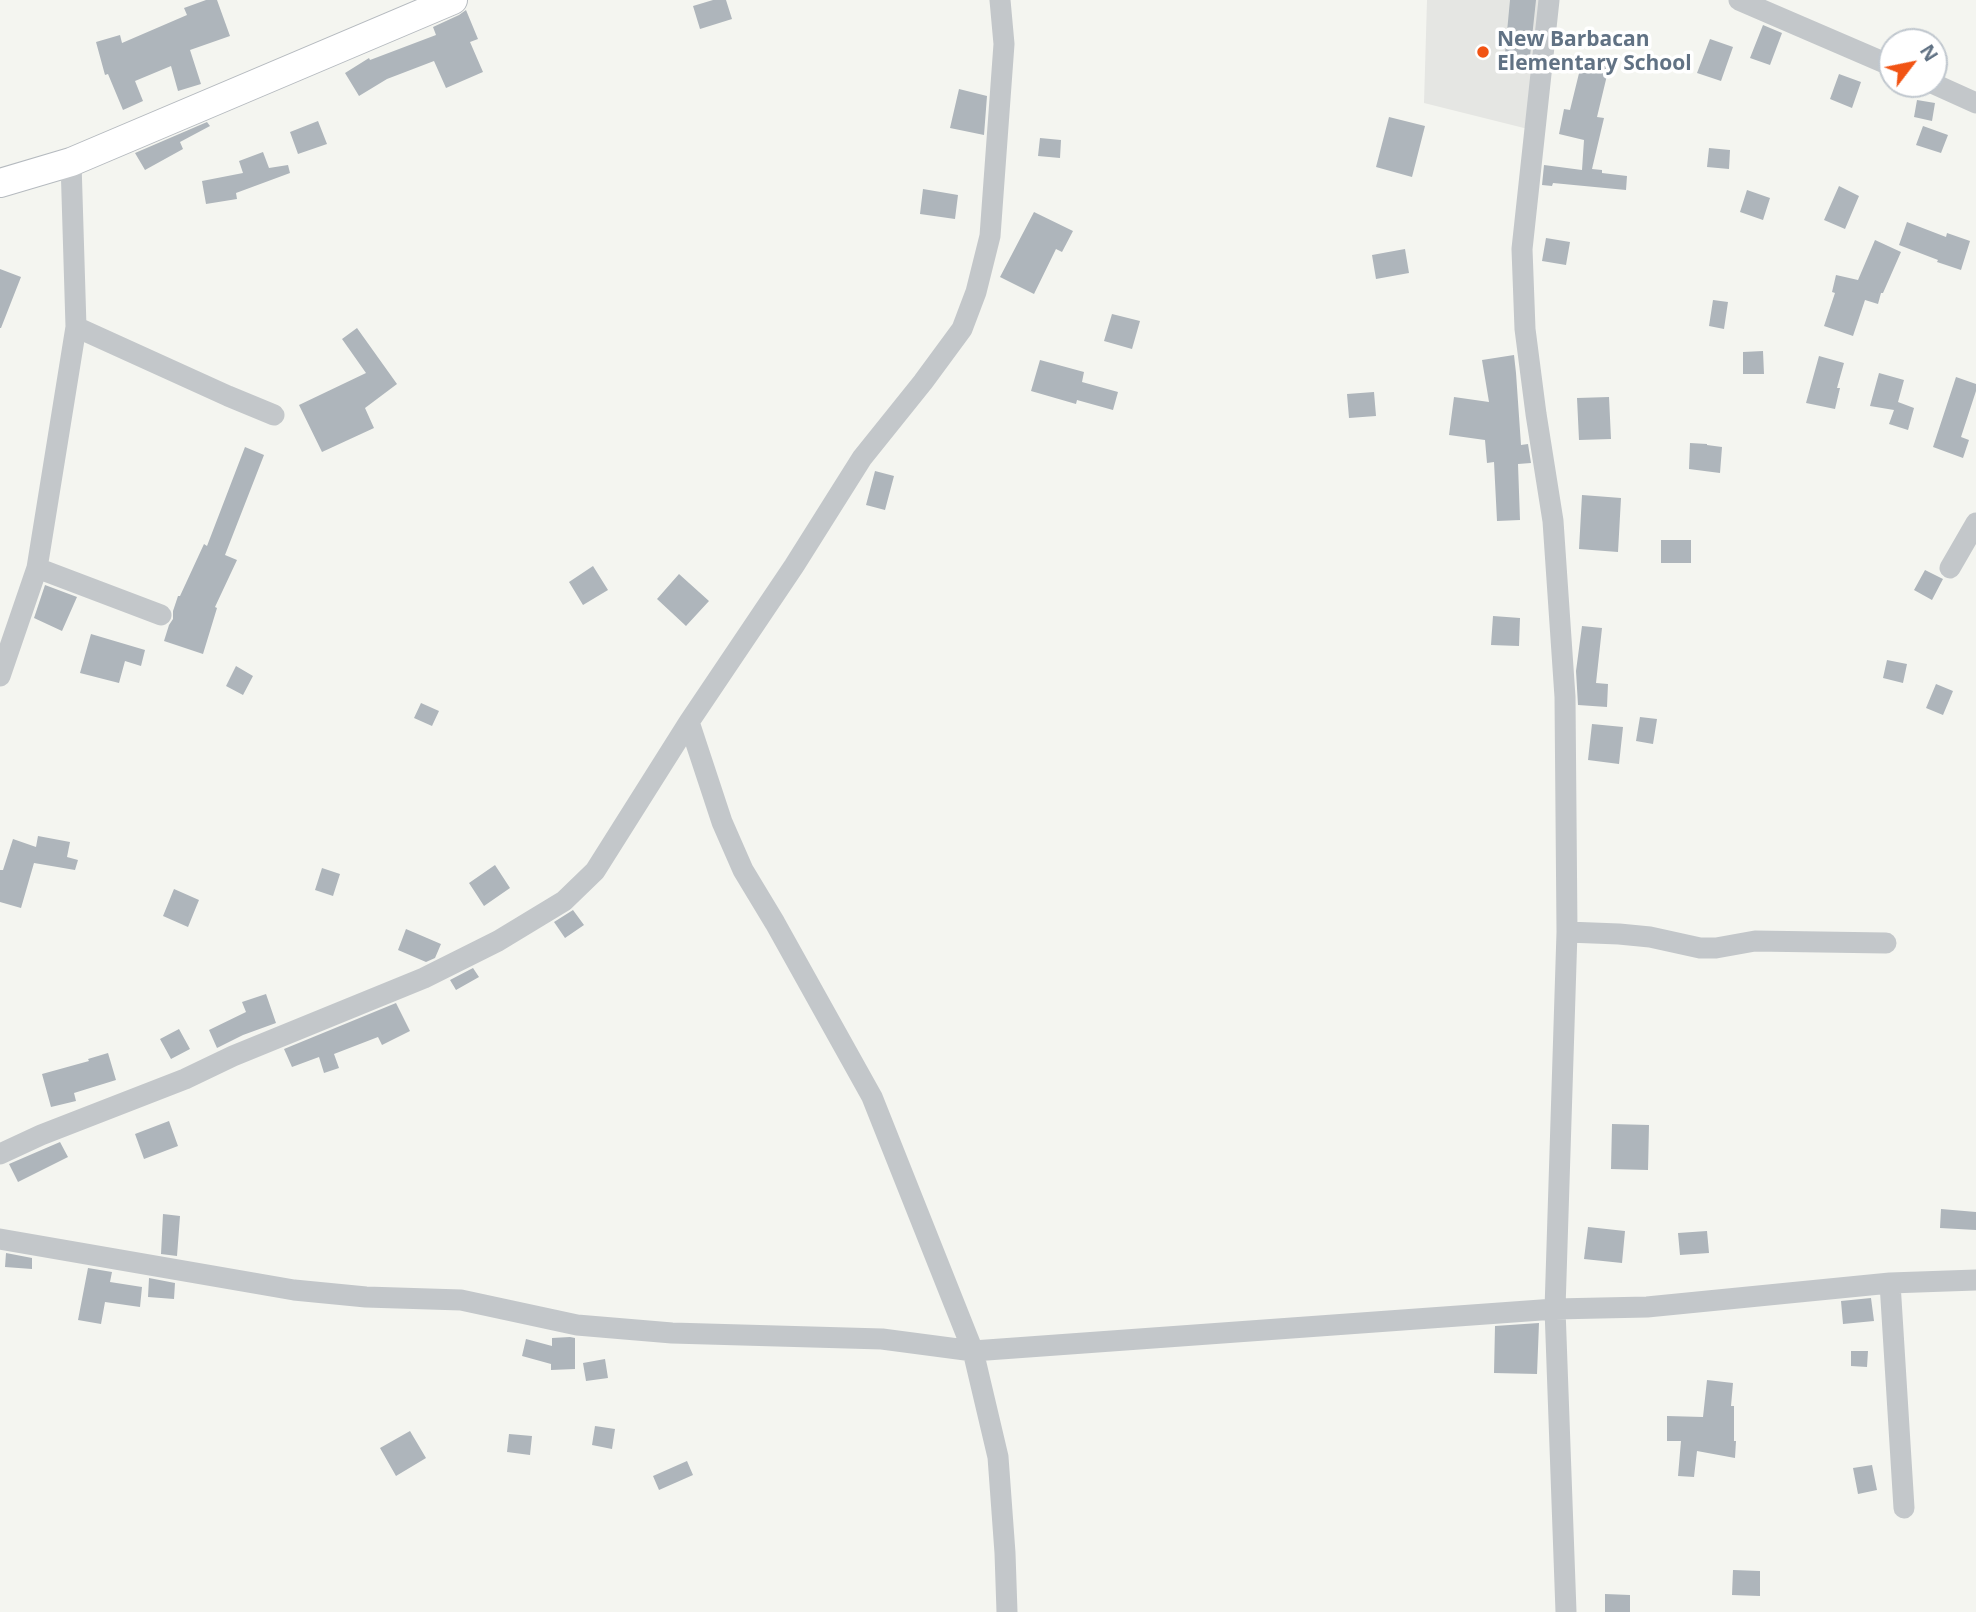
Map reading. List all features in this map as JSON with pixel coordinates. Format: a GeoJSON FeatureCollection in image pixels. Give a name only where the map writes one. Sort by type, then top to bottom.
{"type":"FeatureCollection","features":[{"type":"Feature","properties":{"kind":"street"},"geometry":{"type":"LineString","coordinates":[[0,183],[71,162],[453,0]]}},
{"type":"Feature","properties":{"kind":"street"},"geometry":{"type":"LineString","coordinates":[[0,1154],[424,978],[498,941],[564,901],[595,871],[862,458],[962,329],[976,292],[990,236],[1004,44],[1000,0]]}},
{"type":"Feature","properties":{"kind":"street"},"geometry":{"type":"LineString","coordinates":[[1549,0],[1522,249],[1525,329],[1553,521],[1565,697],[1567,932],[1555,1309],[1566,1612]]}},
{"type":"Feature","properties":{"kind":"street"},"geometry":{"type":"LineString","coordinates":[[1739,0],[1878,60]]}},
{"type":"Feature","properties":{"kind":"street"},"geometry":{"type":"LineString","coordinates":[[1948,90],[1976,103]]}},
{"type":"Feature","properties":{"kind":"street"},"geometry":{"type":"LineString","coordinates":[[0,676],[37,568],[76,327],[71,162]]}},
{"type":"Feature","properties":{"kind":"street"},"geometry":{"type":"LineString","coordinates":[[76,327],[274,415]]}},
{"type":"Feature","properties":{"kind":"street"},"geometry":{"type":"LineString","coordinates":[[1950,568],[1976,523]]}},
{"type":"Feature","properties":{"kind":"street"},"geometry":{"type":"LineString","coordinates":[[37,568],[161,614]]}},
{"type":"Feature","properties":{"kind":"street"},"geometry":{"type":"LineString","coordinates":[[689,722],[722,822],[743,870],[872,1097],[973,1351],[998,1457],[1007,1612]]}},
{"type":"Feature","properties":{"kind":"street"},"geometry":{"type":"LineString","coordinates":[[1567,932],[1629,935],[1700,948],[1755,941],[1886,943]]}},
{"type":"Feature","properties":{"kind":"street"},"geometry":{"type":"LineString","coordinates":[[0,1239],[294,1290],[366,1297],[461,1300],[577,1325],[672,1333],[882,1339],[973,1351],[1555,1309],[1647,1307],[1890,1283],[1976,1280]]}},
{"type":"Feature","properties":{"kind":"street"},"geometry":{"type":"LineString","coordinates":[[1890,1283],[1904,1508]]}},
{"type":"Feature","properties":{"kind":"shaded area","name":"New Barbacan Elementary School"},"geometry":{"type":"Polygon","coordinates":[[[1427,0],[1543,0],[1536,131],[1424,103],[1427,0]]]}},
{"type":"Feature","properties":{"kind":"building"},"geometry":{"type":"Polygon","coordinates":[[[206,0],[217,0],[230,36],[190,50],[201,84],[178,91],[171,66],[135,81],[143,101],[123,110],[108,74],[105,75],[96,42],[120,35],[122,43],[187,15],[184,8],[206,0]]]}},
{"type":"Feature","properties":{"kind":"building"},"geometry":{"type":"Polygon","coordinates":[[[713,0],[726,0],[732,19],[700,29],[693,6],[713,0]]]}},
{"type":"Feature","properties":{"kind":"building"},"geometry":{"type":"Polygon","coordinates":[[[1510,0],[1536,0],[1530,56],[1505,53],[1510,0]]]}},
{"type":"Feature","properties":{"kind":"building"},"geometry":{"type":"Polygon","coordinates":[[[466,10],[478,39],[470,42],[483,72],[446,88],[434,61],[387,79],[359,96],[345,73],[369,58],[370,60],[436,35],[433,27],[466,10]]]}},
{"type":"Feature","properties":{"kind":"building"},"geometry":{"type":"Polygon","coordinates":[[[1763,25],[1782,33],[1770,65],[1750,58],[1763,25]]]}},
{"type":"Feature","properties":{"kind":"building"},"geometry":{"type":"Polygon","coordinates":[[[1710,39],[1733,47],[1721,81],[1697,73],[1710,39]]]}},
{"type":"Feature","properties":{"kind":"building"},"geometry":{"type":"Polygon","coordinates":[[[1582,61],[1609,67],[1597,117],[1604,118],[1592,169],[1627,176],[1626,190],[1553,183],[1552,186],[1542,185],[1544,165],[1582,170],[1584,140],[1559,134],[1564,109],[1570,110],[1582,61]]]}},
{"type":"Feature","properties":{"kind":"building"},"geometry":{"type":"Polygon","coordinates":[[[1839,74],[1861,82],[1852,108],[1830,99],[1839,74]]]}},
{"type":"Feature","properties":{"kind":"building"},"geometry":{"type":"Polygon","coordinates":[[[959,89],[987,96],[984,135],[950,128],[959,89]]]}},
{"type":"Feature","properties":{"kind":"building"},"geometry":{"type":"Polygon","coordinates":[[[1917,100],[1935,103],[1932,121],[1914,117],[1917,100]]]}},
{"type":"Feature","properties":{"kind":"building"},"geometry":{"type":"Polygon","coordinates":[[[1389,117],[1425,126],[1412,177],[1376,167],[1389,117]]]}},
{"type":"Feature","properties":{"kind":"building"},"geometry":{"type":"Polygon","coordinates":[[[318,121],[327,144],[298,154],[290,132],[318,121]]]}},
{"type":"Feature","properties":{"kind":"building"},"geometry":{"type":"Polygon","coordinates":[[[207,122],[210,126],[180,142],[183,149],[145,170],[135,153],[207,122]]]}},
{"type":"Feature","properties":{"kind":"building"},"geometry":{"type":"Polygon","coordinates":[[[1923,126],[1948,135],[1941,153],[1916,145],[1923,126]]]}},
{"type":"Feature","properties":{"kind":"building"},"geometry":{"type":"Polygon","coordinates":[[[1040,138],[1061,140],[1060,158],[1038,156],[1040,138]]]}},
{"type":"Feature","properties":{"kind":"building"},"geometry":{"type":"Polygon","coordinates":[[[1709,148],[1730,150],[1729,169],[1707,167],[1709,148]]]}},
{"type":"Feature","properties":{"kind":"building"},"geometry":{"type":"Polygon","coordinates":[[[263,152],[269,168],[288,165],[290,173],[236,193],[237,199],[206,204],[202,181],[243,173],[239,161],[263,152]]]}},
{"type":"Feature","properties":{"kind":"building"},"geometry":{"type":"Polygon","coordinates":[[[1839,186],[1859,196],[1845,229],[1824,220],[1839,186]]]}},
{"type":"Feature","properties":{"kind":"building"},"geometry":{"type":"Polygon","coordinates":[[[923,189],[958,195],[955,219],[920,214],[923,189]]]}},
{"type":"Feature","properties":{"kind":"building"},"geometry":{"type":"Polygon","coordinates":[[[1747,190],[1770,198],[1763,220],[1740,212],[1747,190]]]}},
{"type":"Feature","properties":{"kind":"building"},"geometry":{"type":"Polygon","coordinates":[[[1034,212],[1073,231],[1062,252],[1056,249],[1034,294],[1000,277],[1034,212]]]}},
{"type":"Feature","properties":{"kind":"building"},"geometry":{"type":"Polygon","coordinates":[[[1907,222],[1946,237],[1947,233],[1970,241],[1961,270],[1899,245],[1907,222]]]}},
{"type":"Feature","properties":{"kind":"building"},"geometry":{"type":"Polygon","coordinates":[[[1546,238],[1570,242],[1566,265],[1542,261],[1546,238]]]}},
{"type":"Feature","properties":{"kind":"building"},"geometry":{"type":"Polygon","coordinates":[[[1875,240],[1901,252],[1878,304],[1865,300],[1853,336],[1824,326],[1835,293],[1832,292],[1836,275],[1858,280],[1875,240]]]}},
{"type":"Feature","properties":{"kind":"building"},"geometry":{"type":"Polygon","coordinates":[[[1405,249],[1409,273],[1376,279],[1372,255],[1405,249]]]}},
{"type":"Feature","properties":{"kind":"building"},"geometry":{"type":"Polygon","coordinates":[[[0,269],[21,277],[1,328],[0,328],[0,269]]]}},
{"type":"Feature","properties":{"kind":"building"},"geometry":{"type":"Polygon","coordinates":[[[1713,300],[1728,302],[1724,329],[1709,326],[1713,300]]]}},
{"type":"Feature","properties":{"kind":"building"},"geometry":{"type":"Polygon","coordinates":[[[1112,314],[1140,321],[1132,349],[1104,341],[1112,314]]]}},
{"type":"Feature","properties":{"kind":"building"},"geometry":{"type":"Polygon","coordinates":[[[357,328],[397,384],[365,408],[374,428],[322,452],[299,405],[366,373],[342,339],[357,328]]]}},
{"type":"Feature","properties":{"kind":"building"},"geometry":{"type":"Polygon","coordinates":[[[1763,351],[1764,374],[1743,374],[1743,352],[1763,351]]]}},
{"type":"Feature","properties":{"kind":"building"},"geometry":{"type":"Polygon","coordinates":[[[1514,355],[1521,445],[1528,444],[1531,463],[1518,464],[1520,520],[1497,521],[1494,462],[1487,463],[1485,440],[1449,435],[1454,397],[1489,402],[1482,360],[1514,355]]]}},
{"type":"Feature","properties":{"kind":"building"},"geometry":{"type":"Polygon","coordinates":[[[1819,356],[1844,363],[1835,409],[1806,403],[1819,356]]]}},
{"type":"Feature","properties":{"kind":"building"},"geometry":{"type":"Polygon","coordinates":[[[1040,360],[1084,372],[1082,382],[1118,392],[1113,410],[1077,400],[1076,404],[1031,391],[1040,360]]]}},
{"type":"Feature","properties":{"kind":"building"},"geometry":{"type":"Polygon","coordinates":[[[1879,373],[1904,380],[1898,402],[1914,408],[1908,430],[1889,424],[1894,410],[1870,406],[1879,373]]]}},
{"type":"Feature","properties":{"kind":"building"},"geometry":{"type":"Polygon","coordinates":[[[1956,377],[1976,384],[1961,437],[1969,440],[1963,458],[1933,447],[1956,377]]]}},
{"type":"Feature","properties":{"kind":"building"},"geometry":{"type":"Polygon","coordinates":[[[1374,392],[1376,416],[1349,418],[1347,394],[1374,392]]]}},
{"type":"Feature","properties":{"kind":"building"},"geometry":{"type":"Polygon","coordinates":[[[1609,397],[1611,439],[1579,440],[1577,398],[1609,397]]]}},
{"type":"Feature","properties":{"kind":"building"},"geometry":{"type":"Polygon","coordinates":[[[1690,443],[1722,447],[1720,473],[1689,469],[1690,443]]]}},
{"type":"Feature","properties":{"kind":"building"},"geometry":{"type":"Polygon","coordinates":[[[245,447],[264,455],[225,555],[237,560],[215,607],[217,608],[203,654],[164,641],[178,596],[204,544],[207,546],[245,447]]]}},
{"type":"Feature","properties":{"kind":"building"},"geometry":{"type":"Polygon","coordinates":[[[875,471],[894,476],[885,510],[866,505],[875,471]]]}},
{"type":"Feature","properties":{"kind":"building"},"geometry":{"type":"Polygon","coordinates":[[[1582,495],[1621,498],[1618,552],[1579,549],[1582,495]]]}},
{"type":"Feature","properties":{"kind":"building"},"geometry":{"type":"Polygon","coordinates":[[[1661,540],[1691,540],[1691,563],[1661,563],[1661,540]]]}},
{"type":"Feature","properties":{"kind":"building"},"geometry":{"type":"Polygon","coordinates":[[[593,566],[608,590],[583,605],[569,582],[593,566]]]}},
{"type":"Feature","properties":{"kind":"building"},"geometry":{"type":"Polygon","coordinates":[[[1925,570],[1943,579],[1932,600],[1914,590],[1925,570]]]}},
{"type":"Feature","properties":{"kind":"building"},"geometry":{"type":"Polygon","coordinates":[[[679,574],[709,601],[686,626],[657,599],[679,574]]]}},
{"type":"Feature","properties":{"kind":"building"},"geometry":{"type":"Polygon","coordinates":[[[45,585],[77,597],[62,631],[34,618],[45,585]]]}},
{"type":"Feature","properties":{"kind":"building"},"geometry":{"type":"Polygon","coordinates":[[[1493,616],[1520,618],[1519,646],[1491,645],[1493,616]]]}},
{"type":"Feature","properties":{"kind":"building"},"geometry":{"type":"Polygon","coordinates":[[[1582,626],[1602,628],[1596,683],[1608,684],[1607,707],[1578,705],[1576,671],[1582,626]]]}},
{"type":"Feature","properties":{"kind":"building"},"geometry":{"type":"Polygon","coordinates":[[[91,634],[145,650],[141,666],[125,661],[119,683],[80,673],[91,634]]]}},
{"type":"Feature","properties":{"kind":"building"},"geometry":{"type":"Polygon","coordinates":[[[1887,660],[1907,664],[1903,683],[1883,678],[1887,660]]]}},
{"type":"Feature","properties":{"kind":"building"},"geometry":{"type":"Polygon","coordinates":[[[236,666],[253,676],[243,695],[226,686],[236,666]]]}},
{"type":"Feature","properties":{"kind":"building"},"geometry":{"type":"Polygon","coordinates":[[[1936,684],[1953,691],[1943,715],[1926,708],[1936,684]]]}},
{"type":"Feature","properties":{"kind":"building"},"geometry":{"type":"Polygon","coordinates":[[[421,703],[439,711],[432,726],[414,718],[421,703]]]}},
{"type":"Feature","properties":{"kind":"building"},"geometry":{"type":"Polygon","coordinates":[[[1640,717],[1657,719],[1653,744],[1636,741],[1640,717]]]}},
{"type":"Feature","properties":{"kind":"building"},"geometry":{"type":"Polygon","coordinates":[[[1592,724],[1623,727],[1619,764],[1588,760],[1592,724]]]}},
{"type":"Feature","properties":{"kind":"building"},"geometry":{"type":"Polygon","coordinates":[[[38,836],[70,842],[67,857],[78,860],[75,870],[34,863],[21,908],[0,902],[0,870],[3,870],[13,839],[36,847],[38,836]]]}},
{"type":"Feature","properties":{"kind":"building"},"geometry":{"type":"Polygon","coordinates":[[[495,865],[510,888],[484,906],[469,883],[495,865]]]}},
{"type":"Feature","properties":{"kind":"building"},"geometry":{"type":"Polygon","coordinates":[[[322,868],[340,874],[333,896],[315,890],[322,868]]]}},
{"type":"Feature","properties":{"kind":"building"},"geometry":{"type":"Polygon","coordinates":[[[174,889],[199,900],[188,927],[163,916],[174,889]]]}},
{"type":"Feature","properties":{"kind":"building"},"geometry":{"type":"Polygon","coordinates":[[[573,910],[584,925],[565,938],[554,922],[573,910]]]}},
{"type":"Feature","properties":{"kind":"building"},"geometry":{"type":"Polygon","coordinates":[[[406,929],[441,944],[435,958],[426,962],[398,950],[406,929]]]}},
{"type":"Feature","properties":{"kind":"building"},"geometry":{"type":"Polygon","coordinates":[[[473,968],[479,977],[456,990],[450,980],[473,968]]]}},
{"type":"Feature","properties":{"kind":"building"},"geometry":{"type":"Polygon","coordinates":[[[266,994],[276,1023],[217,1048],[209,1030],[246,1012],[242,1002],[266,994]]]}},
{"type":"Feature","properties":{"kind":"building"},"geometry":{"type":"Polygon","coordinates":[[[396,1003],[410,1031],[382,1045],[378,1037],[334,1054],[339,1068],[324,1073],[319,1057],[292,1067],[284,1049],[396,1003]]]}},
{"type":"Feature","properties":{"kind":"building"},"geometry":{"type":"Polygon","coordinates":[[[179,1029],[190,1049],[171,1059],[160,1039],[179,1029]]]}},
{"type":"Feature","properties":{"kind":"building"},"geometry":{"type":"Polygon","coordinates":[[[108,1053],[116,1080],[74,1093],[76,1101],[51,1107],[42,1074],[108,1053]]]}},
{"type":"Feature","properties":{"kind":"building"},"geometry":{"type":"Polygon","coordinates":[[[169,1121],[178,1146],[144,1159],[135,1134],[169,1121]]]}},
{"type":"Feature","properties":{"kind":"building"},"geometry":{"type":"Polygon","coordinates":[[[1612,1124],[1649,1125],[1648,1170],[1611,1169],[1612,1124]]]}},
{"type":"Feature","properties":{"kind":"building"},"geometry":{"type":"Polygon","coordinates":[[[60,1142],[68,1157],[18,1182],[9,1164],[60,1142]]]}},
{"type":"Feature","properties":{"kind":"building"},"geometry":{"type":"Polygon","coordinates":[[[1941,1209],[1976,1212],[1976,1230],[1940,1228],[1941,1209]]]}},
{"type":"Feature","properties":{"kind":"building"},"geometry":{"type":"Polygon","coordinates":[[[163,1214],[180,1216],[177,1256],[161,1254],[163,1214]]]}},
{"type":"Feature","properties":{"kind":"building"},"geometry":{"type":"Polygon","coordinates":[[[1588,1227],[1625,1231],[1622,1263],[1584,1259],[1588,1227]]]}},
{"type":"Feature","properties":{"kind":"building"},"geometry":{"type":"Polygon","coordinates":[[[1707,1231],[1709,1253],[1680,1255],[1678,1233],[1707,1231]]]}},
{"type":"Feature","properties":{"kind":"building"},"geometry":{"type":"Polygon","coordinates":[[[6,1253],[32,1258],[32,1269],[5,1267],[6,1253]]]}},
{"type":"Feature","properties":{"kind":"building"},"geometry":{"type":"Polygon","coordinates":[[[88,1268],[112,1272],[110,1282],[142,1287],[140,1307],[105,1302],[101,1324],[78,1320],[88,1268]]]}},
{"type":"Feature","properties":{"kind":"building"},"geometry":{"type":"Polygon","coordinates":[[[149,1278],[175,1283],[174,1299],[148,1297],[149,1278]]]}},
{"type":"Feature","properties":{"kind":"building"},"geometry":{"type":"Polygon","coordinates":[[[1871,1298],[1874,1321],[1843,1324],[1841,1301],[1871,1298]]]}},
{"type":"Feature","properties":{"kind":"building"},"geometry":{"type":"Polygon","coordinates":[[[1539,1323],[1537,1374],[1494,1373],[1495,1326],[1539,1323]]]}},
{"type":"Feature","properties":{"kind":"building"},"geometry":{"type":"Polygon","coordinates":[[[552,1338],[575,1338],[575,1369],[551,1370],[551,1364],[522,1356],[526,1339],[552,1346],[552,1338]]]}},
{"type":"Feature","properties":{"kind":"building"},"geometry":{"type":"Polygon","coordinates":[[[1851,1351],[1868,1351],[1867,1367],[1851,1366],[1851,1351]]]}},
{"type":"Feature","properties":{"kind":"building"},"geometry":{"type":"Polygon","coordinates":[[[605,1359],[608,1378],[586,1381],[583,1363],[605,1359]]]}},
{"type":"Feature","properties":{"kind":"building"},"geometry":{"type":"Polygon","coordinates":[[[1707,1380],[1733,1383],[1731,1406],[1734,1406],[1735,1458],[1697,1451],[1694,1477],[1678,1476],[1681,1441],[1667,1441],[1667,1416],[1703,1417],[1707,1380]]]}},
{"type":"Feature","properties":{"kind":"building"},"geometry":{"type":"Polygon","coordinates":[[[595,1426],[615,1429],[612,1449],[592,1445],[595,1426]]]}},
{"type":"Feature","properties":{"kind":"building"},"geometry":{"type":"Polygon","coordinates":[[[410,1431],[426,1458],[396,1476],[380,1448],[410,1431]]]}},
{"type":"Feature","properties":{"kind":"building"},"geometry":{"type":"Polygon","coordinates":[[[509,1434],[532,1436],[530,1455],[507,1452],[509,1434]]]}},
{"type":"Feature","properties":{"kind":"building"},"geometry":{"type":"Polygon","coordinates":[[[687,1461],[693,1475],[659,1490],[653,1476],[687,1461]]]}},
{"type":"Feature","properties":{"kind":"building"},"geometry":{"type":"Polygon","coordinates":[[[1872,1465],[1877,1490],[1858,1494],[1853,1468],[1872,1465]]]}},
{"type":"Feature","properties":{"kind":"building"},"geometry":{"type":"Polygon","coordinates":[[[1733,1570],[1760,1571],[1760,1596],[1732,1595],[1733,1570]]]}},
{"type":"Feature","properties":{"kind":"building"},"geometry":{"type":"Polygon","coordinates":[[[1605,1594],[1630,1595],[1630,1612],[1605,1612],[1605,1594]]]}},
{"type":"Feature","properties":{"kind":"place","name":"New Barbacan Elementary School"},"geometry":{"type":"Point","coordinates":[1483,52]}}]}
